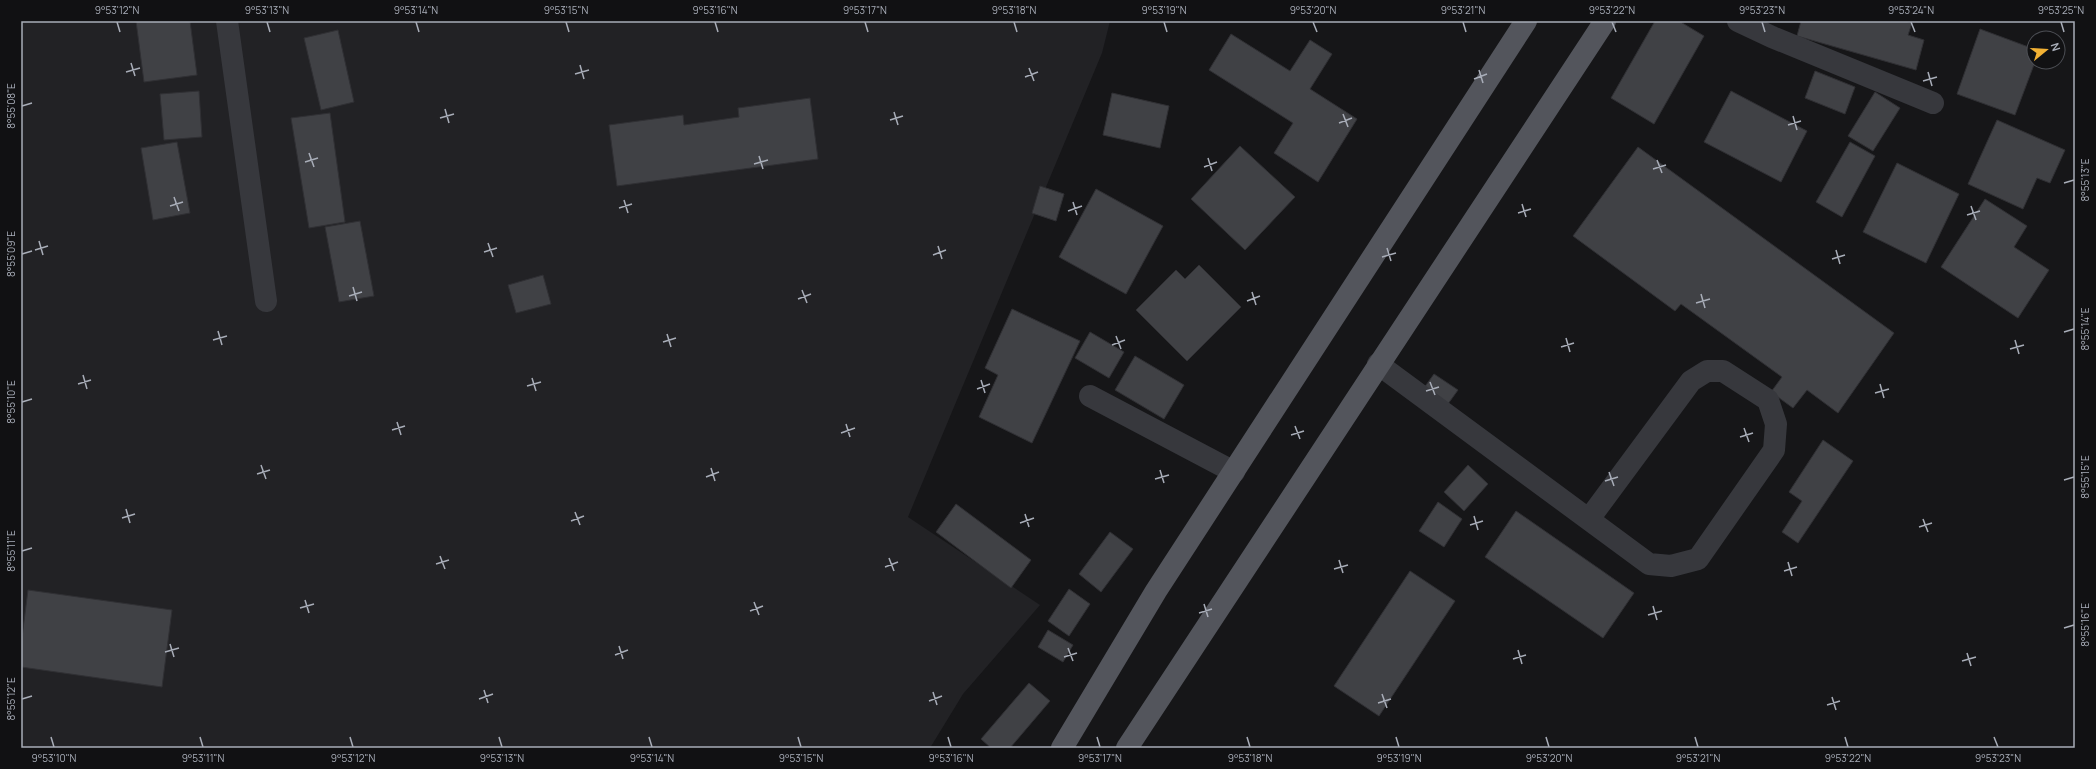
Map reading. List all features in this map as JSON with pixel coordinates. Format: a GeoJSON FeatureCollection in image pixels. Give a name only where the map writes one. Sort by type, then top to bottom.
{"type":"FeatureCollection","features":[{"type":"Feature","properties":{"kind":"main road"},"geometry":{"type":"LineString","coordinates":[[1062,748],[1156,591],[1526,21]]}},
{"type":"Feature","properties":{"kind":"main road"},"geometry":{"type":"LineString","coordinates":[[1127,748],[1378,364],[1605,21]]}},
{"type":"Feature","properties":{"kind":"street"},"geometry":{"type":"LineString","coordinates":[[227,21],[266,301]]}},
{"type":"Feature","properties":{"kind":"street"},"geometry":{"type":"LineString","coordinates":[[1738,21],[1772,37],[1933,103]]}},
{"type":"Feature","properties":{"kind":"street"},"geometry":{"type":"LineString","coordinates":[[1378,364],[1649,564],[1671,566],[1698,559],[1774,450],[1776,424],[1768,400],[1723,371],[1707,371],[1691,381],[1589,519]]}},
{"type":"Feature","properties":{"kind":"street"},"geometry":{"type":"LineString","coordinates":[[1090,396],[1234,472]]}},
{"type":"Feature","properties":{"kind":"shaded area"},"geometry":{"type":"Polygon","coordinates":[[[21,21],[1110,21],[1102,53],[908,517],[1040,605],[963,694],[930,748],[21,748],[21,21]]]}},
{"type":"Feature","properties":{"kind":"building"},"geometry":{"type":"Polygon","coordinates":[[[136,21],[190,21],[197,75],[144,82],[136,21]]]}},
{"type":"Feature","properties":{"kind":"building"},"geometry":{"type":"Polygon","coordinates":[[[1655,21],[1679,21],[1704,36],[1654,124],[1611,98],[1655,21]]]}},
{"type":"Feature","properties":{"kind":"building"},"geometry":{"type":"Polygon","coordinates":[[[1801,21],[1905,21],[1912,23],[1908,35],[1924,40],[1916,70],[1797,36],[1801,21]]]}},
{"type":"Feature","properties":{"kind":"building"},"geometry":{"type":"Polygon","coordinates":[[[1980,29],[2026,46],[2026,70],[2032,70],[2015,115],[1957,94],[1980,29]]]}},
{"type":"Feature","properties":{"kind":"building"},"geometry":{"type":"Polygon","coordinates":[[[338,30],[354,102],[321,110],[304,38],[338,30]]]}},
{"type":"Feature","properties":{"kind":"building"},"geometry":{"type":"Polygon","coordinates":[[[1231,34],[1290,71],[1310,40],[1332,54],[1310,89],[1357,119],[1318,182],[1274,153],[1293,123],[1209,70],[1231,34]]]}},
{"type":"Feature","properties":{"kind":"building"},"geometry":{"type":"Polygon","coordinates":[[[1815,71],[1855,87],[1845,114],[1805,98],[1815,71]]]}},
{"type":"Feature","properties":{"kind":"building"},"geometry":{"type":"Polygon","coordinates":[[[199,91],[202,137],[164,140],[160,94],[199,91]]]}},
{"type":"Feature","properties":{"kind":"building"},"geometry":{"type":"Polygon","coordinates":[[[1731,91],[1807,131],[1781,182],[1704,142],[1731,91]]]}},
{"type":"Feature","properties":{"kind":"building"},"geometry":{"type":"Polygon","coordinates":[[[1875,92],[1900,108],[1873,151],[1848,136],[1875,92]]]}},
{"type":"Feature","properties":{"kind":"building"},"geometry":{"type":"Polygon","coordinates":[[[1112,93],[1169,106],[1160,148],[1103,135],[1112,93]]]}},
{"type":"Feature","properties":{"kind":"building"},"geometry":{"type":"Polygon","coordinates":[[[810,98],[818,159],[617,186],[609,125],[683,115],[684,125],[739,117],[738,108],[810,98]]]}},
{"type":"Feature","properties":{"kind":"building"},"geometry":{"type":"Polygon","coordinates":[[[330,113],[345,222],[309,228],[291,118],[330,113]]]}},
{"type":"Feature","properties":{"kind":"building"},"geometry":{"type":"Polygon","coordinates":[[[1997,120],[2065,150],[2050,183],[2037,178],[2023,209],[1968,184],[1997,120]]]}},
{"type":"Feature","properties":{"kind":"building"},"geometry":{"type":"Polygon","coordinates":[[[177,142],[190,213],[153,220],[141,148],[177,142]]]}},
{"type":"Feature","properties":{"kind":"building"},"geometry":{"type":"Polygon","coordinates":[[[1850,142],[1875,156],[1842,217],[1816,202],[1850,142]]]}},
{"type":"Feature","properties":{"kind":"building"},"geometry":{"type":"Polygon","coordinates":[[[1240,146],[1295,197],[1245,250],[1191,199],[1240,146]]]}},
{"type":"Feature","properties":{"kind":"building"},"geometry":{"type":"Polygon","coordinates":[[[1638,147],[1894,333],[1838,413],[1807,390],[1793,408],[1771,392],[1782,377],[1681,304],[1675,311],[1573,236],[1638,147]]]}},
{"type":"Feature","properties":{"kind":"building"},"geometry":{"type":"Polygon","coordinates":[[[1897,163],[1959,194],[1926,263],[1863,232],[1897,163]]]}},
{"type":"Feature","properties":{"kind":"building"},"geometry":{"type":"Polygon","coordinates":[[[1040,186],[1064,194],[1056,221],[1032,213],[1040,186]]]}},
{"type":"Feature","properties":{"kind":"building"},"geometry":{"type":"Polygon","coordinates":[[[1096,189],[1163,226],[1126,294],[1059,257],[1096,189]]]}},
{"type":"Feature","properties":{"kind":"building"},"geometry":{"type":"Polygon","coordinates":[[[1985,199],[2027,226],[2014,247],[2049,270],[2018,318],[1941,267],[1985,199]]]}},
{"type":"Feature","properties":{"kind":"building"},"geometry":{"type":"Polygon","coordinates":[[[360,221],[374,296],[339,302],[325,227],[360,221]]]}},
{"type":"Feature","properties":{"kind":"building"},"geometry":{"type":"Polygon","coordinates":[[[1199,265],[1241,307],[1187,361],[1136,310],[1176,270],[1185,279],[1199,265]]]}},
{"type":"Feature","properties":{"kind":"building"},"geometry":{"type":"Polygon","coordinates":[[[543,275],[551,304],[516,313],[508,285],[543,275]]]}},
{"type":"Feature","properties":{"kind":"building"},"geometry":{"type":"Polygon","coordinates":[[[1012,309],[1080,341],[1032,443],[979,417],[998,375],[985,368],[1012,309]]]}},
{"type":"Feature","properties":{"kind":"building"},"geometry":{"type":"Polygon","coordinates":[[[1090,332],[1124,352],[1109,378],[1075,358],[1090,332]]]}},
{"type":"Feature","properties":{"kind":"building"},"geometry":{"type":"Polygon","coordinates":[[[1135,356],[1184,385],[1164,419],[1115,390],[1135,356]]]}},
{"type":"Feature","properties":{"kind":"building"},"geometry":{"type":"Polygon","coordinates":[[[1434,374],[1458,390],[1445,408],[1421,392],[1434,374]]]}},
{"type":"Feature","properties":{"kind":"building"},"geometry":{"type":"Polygon","coordinates":[[[1823,440],[1853,461],[1798,543],[1782,532],[1802,501],[1789,492],[1823,440]]]}},
{"type":"Feature","properties":{"kind":"building"},"geometry":{"type":"Polygon","coordinates":[[[1468,465],[1488,484],[1464,511],[1444,492],[1468,465]]]}},
{"type":"Feature","properties":{"kind":"building"},"geometry":{"type":"Polygon","coordinates":[[[1438,502],[1462,519],[1444,547],[1419,531],[1438,502]]]}},
{"type":"Feature","properties":{"kind":"building"},"geometry":{"type":"Polygon","coordinates":[[[956,504],[1031,560],[1011,588],[936,532],[956,504]]]}},
{"type":"Feature","properties":{"kind":"building"},"geometry":{"type":"Polygon","coordinates":[[[1516,511],[1634,593],[1603,638],[1485,557],[1516,511]]]}},
{"type":"Feature","properties":{"kind":"building"},"geometry":{"type":"Polygon","coordinates":[[[1110,532],[1133,549],[1101,592],[1079,574],[1110,532]]]}},
{"type":"Feature","properties":{"kind":"building"},"geometry":{"type":"Polygon","coordinates":[[[1410,571],[1455,601],[1379,716],[1334,686],[1410,571]]]}},
{"type":"Feature","properties":{"kind":"building"},"geometry":{"type":"Polygon","coordinates":[[[1069,589],[1090,604],[1069,636],[1048,621],[1069,589]]]}},
{"type":"Feature","properties":{"kind":"building"},"geometry":{"type":"Polygon","coordinates":[[[28,590],[172,610],[162,687],[21,667],[21,645],[28,590]]]}},
{"type":"Feature","properties":{"kind":"building"},"geometry":{"type":"Polygon","coordinates":[[[1048,630],[1073,645],[1063,662],[1038,647],[1048,630]]]}},
{"type":"Feature","properties":{"kind":"building"},"geometry":{"type":"Polygon","coordinates":[[[1029,683],[1050,701],[1010,748],[991,748],[981,739],[1029,683]]]}}]}
